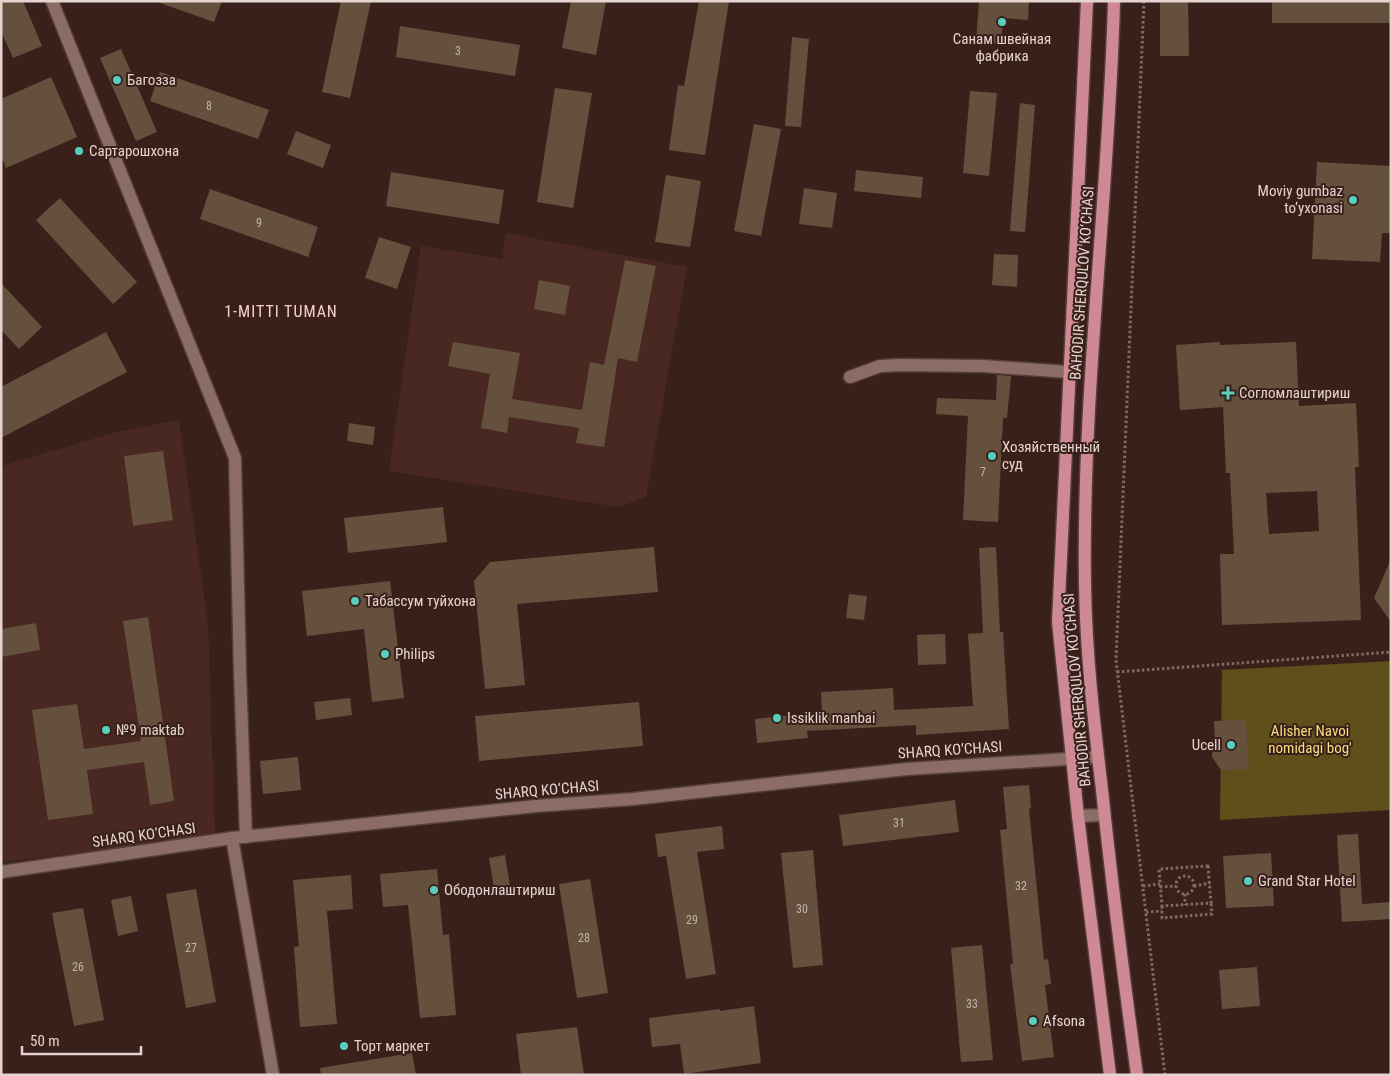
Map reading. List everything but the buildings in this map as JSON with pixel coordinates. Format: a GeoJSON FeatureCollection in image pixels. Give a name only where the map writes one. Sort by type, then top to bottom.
{"type":"FeatureCollection","features":[{"type":"Feature","properties":{"kind":"main road","name":"BAHODIR SHERQULOV KO‘CHASI"},"geometry":{"type":"LineString","coordinates":[[1087,1],[1058,622],[1078,816],[1110,1075]]}},
{"type":"Feature","properties":{"kind":"main road","name":"BAHODIR SHERQULOV KO‘CHASI"},"geometry":{"type":"LineString","coordinates":[[1114,1],[1112,79],[1086,463],[1085,586],[1090,684],[1104,815],[1137,1075]]}},
{"type":"Feature","properties":{"kind":"street"},"geometry":{"type":"LineString","coordinates":[[52,1],[235,458],[246,837]]}},
{"type":"Feature","properties":{"kind":"street"},"geometry":{"type":"LineString","coordinates":[[850,377],[880,366],[983,366],[1069,372]]}},
{"type":"Feature","properties":{"kind":"street","name":"SHARQ KO‘CHASI"},"geometry":{"type":"LineString","coordinates":[[1,872],[232,838],[527,807],[633,799],[907,769],[1098,757]]}},
{"type":"Feature","properties":{"kind":"street"},"geometry":{"type":"LineString","coordinates":[[1078,816],[1104,815]]}},
{"type":"Feature","properties":{"kind":"street"},"geometry":{"type":"LineString","coordinates":[[232,838],[273,1075]]}},
{"type":"Feature","properties":{"kind":"path"},"geometry":{"type":"LineString","coordinates":[[1144,1],[1116,660],[1165,1075]]}},
{"type":"Feature","properties":{"kind":"path"},"geometry":{"type":"LineString","coordinates":[[1117,672],[1391,652]]}},
{"type":"Feature","properties":{"kind":"path"},"geometry":{"type":"LineString","coordinates":[[1208,866],[1210,883],[1212,914],[1162,918],[1159,870],[1208,866]]}},
{"type":"Feature","properties":{"kind":"path"},"geometry":{"type":"LineString","coordinates":[[1185,868],[1186,876]]}},
{"type":"Feature","properties":{"kind":"path"},"geometry":{"type":"LineString","coordinates":[[1176,886],[1180,877],[1186,876],[1193,880],[1194,886],[1190,892],[1185,894]]}},
{"type":"Feature","properties":{"kind":"path"},"geometry":{"type":"LineString","coordinates":[[1194,886],[1210,883]]}},
{"type":"Feature","properties":{"kind":"path"},"geometry":{"type":"LineString","coordinates":[[1143,886],[1176,886]]}},
{"type":"Feature","properties":{"kind":"path"},"geometry":{"type":"LineString","coordinates":[[1176,886],[1180,892],[1185,894]]}},
{"type":"Feature","properties":{"kind":"path"},"geometry":{"type":"LineString","coordinates":[[1185,894],[1185,905]]}},
{"type":"Feature","properties":{"kind":"path"},"geometry":{"type":"LineString","coordinates":[[1162,906],[1211,903]]}},
{"type":"Feature","properties":{"kind":"path"},"geometry":{"type":"LineString","coordinates":[[1146,912],[1162,911]]}},
{"type":"Feature","properties":{"kind":"shaded area"},"geometry":{"type":"Polygon","coordinates":[[[506,233],[687,267],[646,497],[618,507],[389,471],[421,246],[502,259],[506,233]]]}},
{"type":"Feature","properties":{"kind":"shaded area","name":"№9 maktab"},"geometry":{"type":"Polygon","coordinates":[[[179,420],[208,623],[215,838],[1,862],[1,466],[120,431],[179,420]]]}},
{"type":"Feature","properties":{"kind":"green space","name":"Alisher Navoi nomidagi bog'"},"geometry":{"type":"Polygon","coordinates":[[[1391,661],[1391,810],[1220,820],[1222,670],[1391,661]]]}},
{"type":"Feature","properties":{"kind":"place","name":"Санам швейная фабрика"},"geometry":{"type":"Point","coordinates":[1002,22]}},
{"type":"Feature","properties":{"kind":"place","name":"Багозза"},"geometry":{"type":"Point","coordinates":[117,80]}},
{"type":"Feature","properties":{"kind":"place","name":"Сартарошхона"},"geometry":{"type":"Point","coordinates":[79,151]}},
{"type":"Feature","properties":{"kind":"place","name":"Moviy gumbaz to‘yxonasi"},"geometry":{"type":"Point","coordinates":[1353,200]}},
{"type":"Feature","properties":{"kind":"place","name":"Согломлаштириш"},"geometry":{"type":"Point","coordinates":[1228,393]}},
{"type":"Feature","properties":{"kind":"place","name":"Хозяйственный суд"},"geometry":{"type":"Point","coordinates":[992,456]}},
{"type":"Feature","properties":{"kind":"place","name":"Табассум туйхона"},"geometry":{"type":"Point","coordinates":[355,601]}},
{"type":"Feature","properties":{"kind":"place","name":"Philips"},"geometry":{"type":"Point","coordinates":[385,654]}},
{"type":"Feature","properties":{"kind":"place","name":"Issiklik manbai"},"geometry":{"type":"Point","coordinates":[777,718]}},
{"type":"Feature","properties":{"kind":"place","name":"№9 maktab"},"geometry":{"type":"Point","coordinates":[106,730]}},
{"type":"Feature","properties":{"kind":"place","name":"Ucell"},"geometry":{"type":"Point","coordinates":[1231,745]}},
{"type":"Feature","properties":{"kind":"place","name":"Grand Star Hotel"},"geometry":{"type":"Point","coordinates":[1248,881]}},
{"type":"Feature","properties":{"kind":"place","name":"Ободонлаштириш"},"geometry":{"type":"Point","coordinates":[434,890]}},
{"type":"Feature","properties":{"kind":"place","name":"Afsona"},"geometry":{"type":"Point","coordinates":[1033,1021]}},
{"type":"Feature","properties":{"kind":"place","name":"Торт маркет"},"geometry":{"type":"Point","coordinates":[344,1046]}},
{"type":"Feature","properties":{"kind":"district","name":"1-MITTI TUMAN"},"geometry":{"type":"Point","coordinates":[281,311]}}]}
